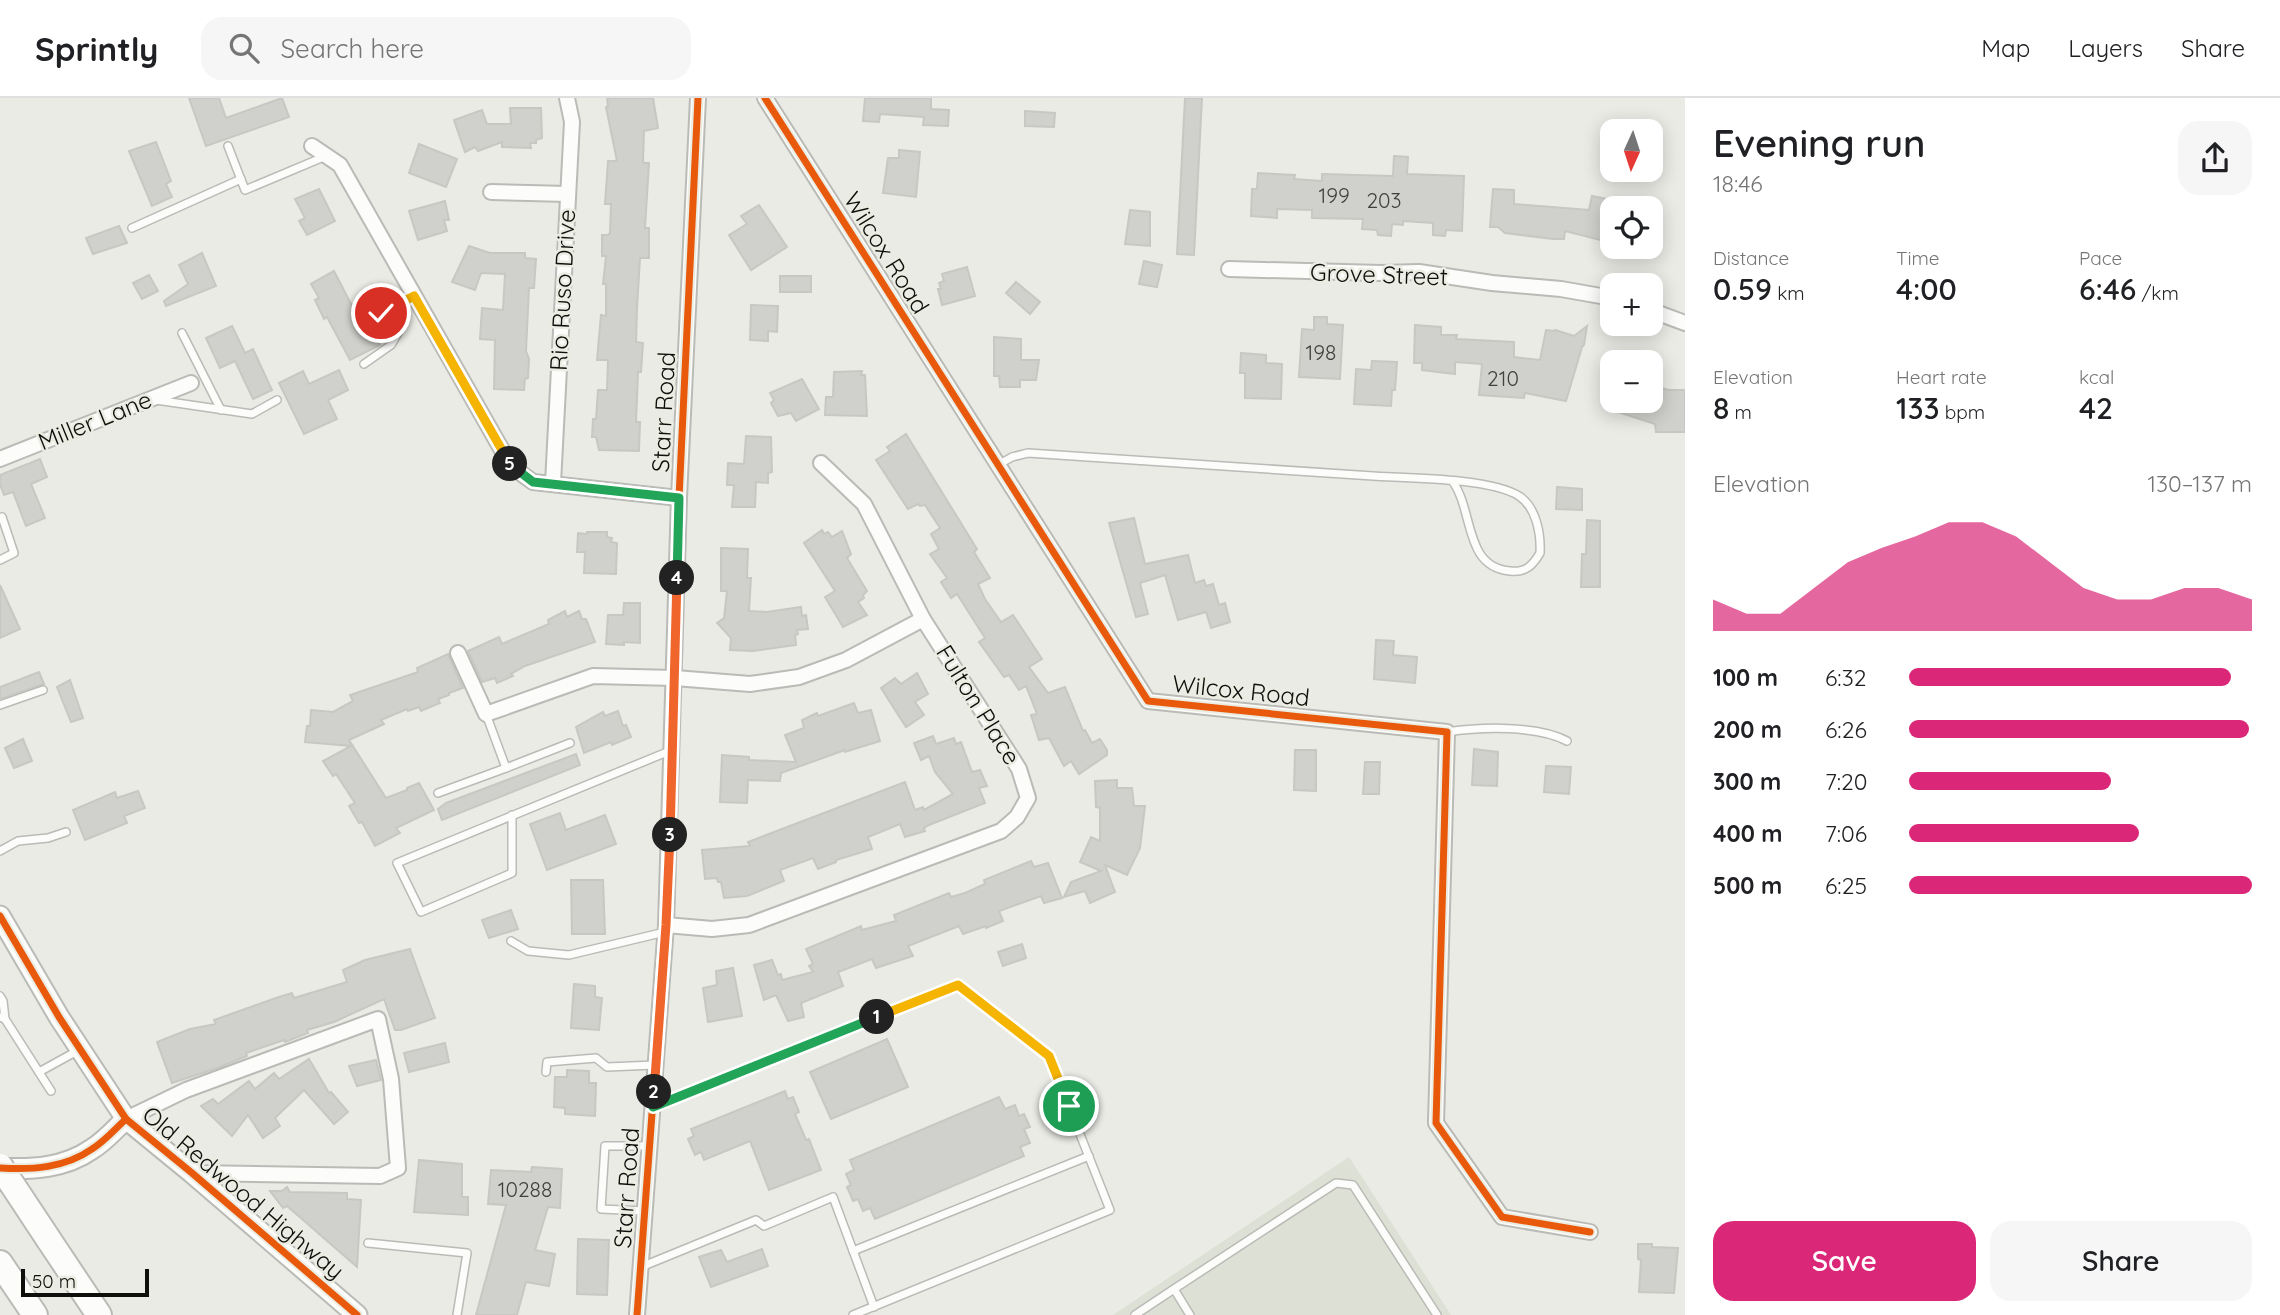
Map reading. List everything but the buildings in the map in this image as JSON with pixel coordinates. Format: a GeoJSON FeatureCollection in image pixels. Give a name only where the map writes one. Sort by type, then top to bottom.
{"type":"FeatureCollection","features":[{"type":"Feature","properties":{"kind":"highway"},"geometry":{"type":"LineString","coordinates":[[0,1167],[99,1315]]}},
{"type":"Feature","properties":{"kind":"highway"},"geometry":{"type":"LineString","coordinates":[[0,1263],[35,1315]]}},
{"type":"Feature","properties":{"kind":"main road","name":"Old Redwood Highway"},"geometry":{"type":"LineString","coordinates":[[0,916],[79,1050],[126,1119],[357,1315]]}},
{"type":"Feature","properties":{"kind":"main road"},"geometry":{"type":"LineString","coordinates":[[0,1167],[23,1169],[56,1166],[92,1150],[126,1119]]}},
{"type":"Feature","properties":{"kind":"street","name":"Rio Ruso Drive"},"geometry":{"type":"LineString","coordinates":[[553,483],[572,122],[567,98]]}},
{"type":"Feature","properties":{"kind":"street","name":"Starr Road"},"geometry":{"type":"LineString","coordinates":[[637,1315],[666,928],[679,498],[698,98]]}},
{"type":"Feature","properties":{"kind":"street","name":"Wilcox Road"},"geometry":{"type":"LineString","coordinates":[[765,98],[1148,701],[1447,732]]}},
{"type":"Feature","properties":{"kind":"street"},"geometry":{"type":"LineString","coordinates":[[312,146],[340,165],[511,466],[533,482],[679,498]]}},
{"type":"Feature","properties":{"kind":"street"},"geometry":{"type":"LineString","coordinates":[[491,192],[568,194]]}},
{"type":"Feature","properties":{"kind":"street","name":"Grove Street"},"geometry":{"type":"LineString","coordinates":[[1228,269],[1419,272],[1600,296]]}},
{"type":"Feature","properties":{"kind":"street"},"geometry":{"type":"LineString","coordinates":[[1663,315],[1685,323]]}},
{"type":"Feature","properties":{"kind":"street","name":"Miller Lane"},"geometry":{"type":"LineString","coordinates":[[0,459],[191,383]]}},
{"type":"Feature","properties":{"kind":"street","name":"Fulton Place"},"geometry":{"type":"LineString","coordinates":[[666,928],[712,929],[749,925],[1001,831],[1017,817],[1027,798],[1019,769],[923,619],[864,504],[821,463]]}},
{"type":"Feature","properties":{"kind":"street"},"geometry":{"type":"LineString","coordinates":[[458,653],[485,714],[593,676],[675,678],[750,684],[799,677],[846,660],[923,619]]}},
{"type":"Feature","properties":{"kind":"street"},"geometry":{"type":"LineString","coordinates":[[1447,732],[1436,1123],[1502,1217],[1590,1232]]}},
{"type":"Feature","properties":{"kind":"street"},"geometry":{"type":"LineString","coordinates":[[126,1119],[186,1090],[378,1019],[391,1079],[398,1168],[380,1175],[192,1173]]}},
{"type":"Feature","properties":{"kind":"lane"},"geometry":{"type":"LineString","coordinates":[[228,146],[245,190],[326,156]]}},
{"type":"Feature","properties":{"kind":"lane"},"geometry":{"type":"LineString","coordinates":[[132,229],[241,179]]}},
{"type":"Feature","properties":{"kind":"lane"},"geometry":{"type":"LineString","coordinates":[[381,313],[414,296]]}},
{"type":"Feature","properties":{"kind":"lane"},"geometry":{"type":"LineString","coordinates":[[364,365],[391,345],[398,333],[398,304]]}},
{"type":"Feature","properties":{"kind":"lane"},"geometry":{"type":"LineString","coordinates":[[183,333],[221,410]]}},
{"type":"Feature","properties":{"kind":"lane"},"geometry":{"type":"LineString","coordinates":[[148,399],[252,414],[276,400]]}},
{"type":"Feature","properties":{"kind":"lane"},"geometry":{"type":"LineString","coordinates":[[998,465],[1012,457],[1028,453],[1219,464],[1453,482],[1502,488],[1529,504],[1535,515],[1541,547],[1540,553],[1529,568],[1522,571],[1499,569],[1481,557],[1460,492],[1453,482]]}},
{"type":"Feature","properties":{"kind":"lane"},"geometry":{"type":"LineString","coordinates":[[0,518],[2,517],[14,553],[0,560]]}},
{"type":"Feature","properties":{"kind":"lane"},"geometry":{"type":"LineString","coordinates":[[0,705],[43,690]]}},
{"type":"Feature","properties":{"kind":"lane"},"geometry":{"type":"LineString","coordinates":[[485,714],[506,768]]}},
{"type":"Feature","properties":{"kind":"lane"},"geometry":{"type":"LineString","coordinates":[[1447,732],[1471,729],[1515,730],[1555,734],[1567,741]]}},
{"type":"Feature","properties":{"kind":"lane"},"geometry":{"type":"LineString","coordinates":[[439,793],[570,743]]}},
{"type":"Feature","properties":{"kind":"lane"},"geometry":{"type":"LineString","coordinates":[[512,815],[512,873],[421,912],[397,863],[512,815],[673,750]]}},
{"type":"Feature","properties":{"kind":"lane"},"geometry":{"type":"LineString","coordinates":[[0,852],[18,841],[48,838],[66,832]]}},
{"type":"Feature","properties":{"kind":"lane"},"geometry":{"type":"LineString","coordinates":[[511,941],[528,951],[569,955],[666,928]]}},
{"type":"Feature","properties":{"kind":"lane"},"geometry":{"type":"LineString","coordinates":[[653,1107],[958,985],[1049,1056],[1110,1210],[853,1315]]}},
{"type":"Feature","properties":{"kind":"lane"},"geometry":{"type":"LineString","coordinates":[[0,996],[3,1000],[2,1018],[51,1091]]}},
{"type":"Feature","properties":{"kind":"lane"},"geometry":{"type":"LineString","coordinates":[[39,1072],[79,1050]]}},
{"type":"Feature","properties":{"kind":"lane"},"geometry":{"type":"LineString","coordinates":[[547,1072],[547,1062],[596,1058],[607,1067],[656,1065]]}},
{"type":"Feature","properties":{"kind":"lane"},"geometry":{"type":"LineString","coordinates":[[645,1211],[601,1209],[605,1146],[650,1146]]}},
{"type":"Feature","properties":{"kind":"lane"},"geometry":{"type":"LineString","coordinates":[[853,1251],[1089,1156]]}},
{"type":"Feature","properties":{"kind":"lane"},"geometry":{"type":"LineString","coordinates":[[1135,1315],[1336,1183],[1353,1185],[1437,1315]]}},
{"type":"Feature","properties":{"kind":"lane"},"geometry":{"type":"LineString","coordinates":[[641,1268],[755,1220],[764,1226],[833,1197],[874,1307]]}},
{"type":"Feature","properties":{"kind":"lane"},"geometry":{"type":"LineString","coordinates":[[368,1243],[467,1253],[457,1315]]}},
{"type":"Feature","properties":{"kind":"lane"},"geometry":{"type":"LineString","coordinates":[[1174,1289],[1190,1315]]}},
{"type":"Feature","properties":{"kind":"shaded area"},"geometry":{"type":"Polygon","coordinates":[[[1349,1157],[1451,1315],[1113,1315],[1349,1157]]]}},
{"type":"Feature","properties":{"kind":"cycle path"},"geometry":{"type":"LineString","coordinates":[[637,1315],[666,925],[679,498],[698,98]]}},
{"type":"Feature","properties":{"kind":"cycle path"},"geometry":{"type":"LineString","coordinates":[[765,98],[1148,701],[1447,732],[1436,1123],[1502,1217],[1590,1232]]}},
{"type":"Feature","properties":{"kind":"cycle path"},"geometry":{"type":"LineString","coordinates":[[0,916],[59,1017],[126,1119],[357,1315]]}},
{"type":"Feature","properties":{"kind":"cycle path"},"geometry":{"type":"LineString","coordinates":[[0,1168],[36,1168],[71,1160],[97,1146],[126,1119]]}},
{"type":"Feature","properties":{"kind":"route"},"geometry":{"type":"LineString","coordinates":[[381,313],[414,296],[511,466],[533,482],[679,498],[666,925],[653,1107],[958,985],[1049,1056],[1069,1106]]}}]}
